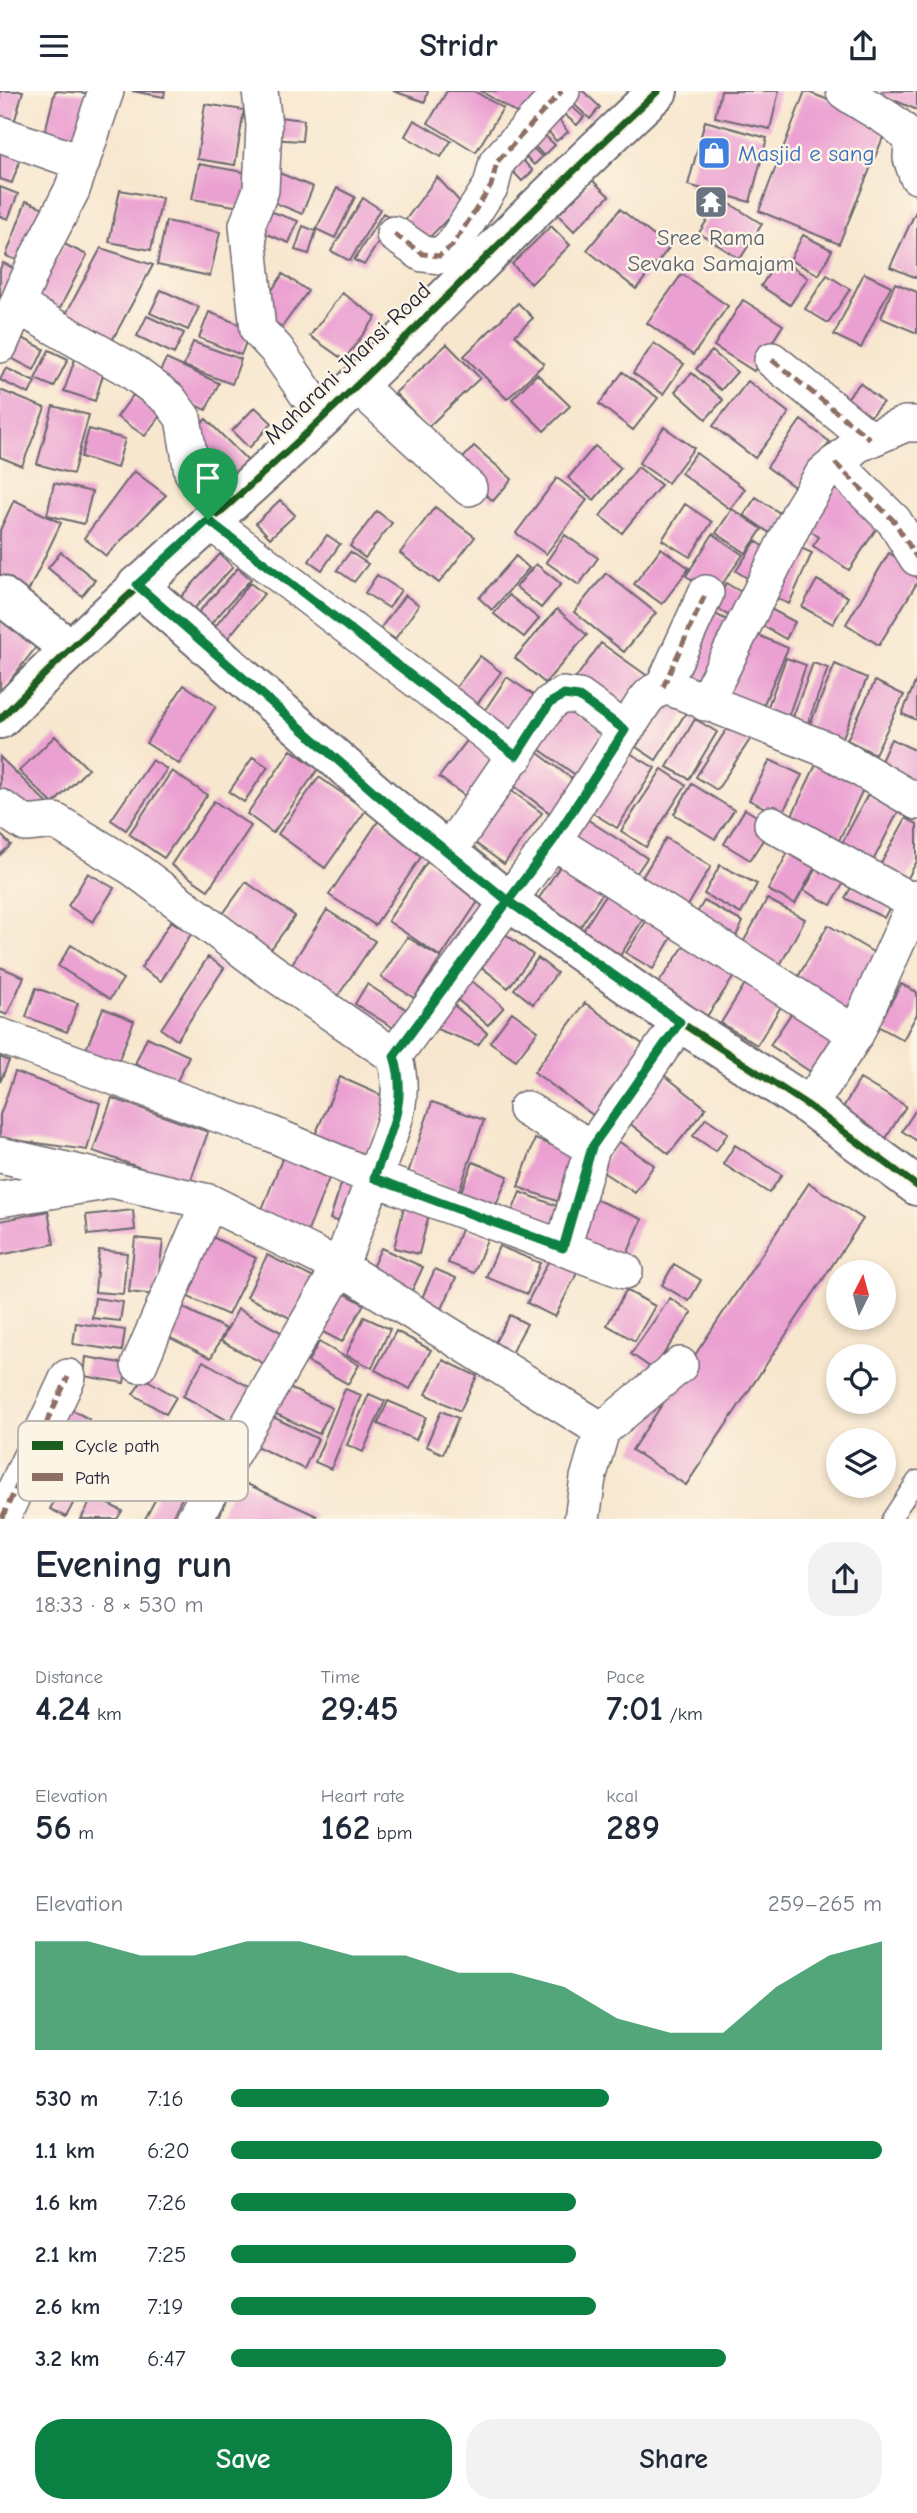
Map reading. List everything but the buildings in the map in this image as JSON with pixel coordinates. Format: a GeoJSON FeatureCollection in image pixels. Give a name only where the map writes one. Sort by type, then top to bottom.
{"type":"FeatureCollection","features":[{"type":"Feature","properties":{"kind":"street"},"geometry":{"type":"LineString","coordinates":[[0,345],[37,258],[72,190],[106,91]]}},
{"type":"Feature","properties":{"kind":"street"},"geometry":{"type":"LineString","coordinates":[[260,91],[264,125],[261,190],[247,225],[258,330],[276,349],[307,394],[327,414]]}},
{"type":"Feature","properties":{"kind":"street"},"geometry":{"type":"LineString","coordinates":[[394,234],[423,254],[439,256],[452,246],[491,186],[497,162],[562,91]]}},
{"type":"Feature","properties":{"kind":"street","name":"Maharani Jhansi Road"},"geometry":{"type":"LineString","coordinates":[[0,719],[69,648],[327,414],[561,181],[658,91]]}},
{"type":"Feature","properties":{"kind":"street"},"geometry":{"type":"LineString","coordinates":[[844,91],[867,110],[902,127],[912,141],[911,158],[917,176]]}},
{"type":"Feature","properties":{"kind":"street"},"geometry":{"type":"LineString","coordinates":[[0,134],[82,163]]}},
{"type":"Feature","properties":{"kind":"street"},"geometry":{"type":"LineString","coordinates":[[18,306],[130,370],[169,399],[183,418],[192,472],[216,513],[516,756]]}},
{"type":"Feature","properties":{"kind":"street"},"geometry":{"type":"LineString","coordinates":[[772,360],[870,439]]}},
{"type":"Feature","properties":{"kind":"street"},"geometry":{"type":"LineString","coordinates":[[357,385],[469,488]]}},
{"type":"Feature","properties":{"kind":"street"},"geometry":{"type":"LineString","coordinates":[[705,703],[801,510],[823,474],[857,445],[905,424],[917,425]]}},
{"type":"Feature","properties":{"kind":"street"},"geometry":{"type":"LineString","coordinates":[[835,463],[894,521],[917,558]]}},
{"type":"Feature","properties":{"kind":"street"},"geometry":{"type":"LineString","coordinates":[[137,585],[381,798],[508,901],[680,1022],[808,1106],[917,1187]]}},
{"type":"Feature","properties":{"kind":"street"},"geometry":{"type":"LineString","coordinates":[[394,1056],[553,841],[645,699],[663,687],[706,593]]}},
{"type":"Feature","properties":{"kind":"street"},"geometry":{"type":"LineString","coordinates":[[0,596],[69,648]]}},
{"type":"Feature","properties":{"kind":"street"},"geometry":{"type":"LineString","coordinates":[[663,687],[828,750],[917,802]]}},
{"type":"Feature","properties":{"kind":"street"},"geometry":{"type":"LineString","coordinates":[[448,852],[550,703],[564,695],[579,697],[625,730]]}},
{"type":"Feature","properties":{"kind":"street"},"geometry":{"type":"LineString","coordinates":[[0,807],[26,824],[55,821],[133,869],[271,972],[394,1056],[400,1075],[402,1096],[340,1267],[248,1426]]}},
{"type":"Feature","properties":{"kind":"street"},"geometry":{"type":"LineString","coordinates":[[772,824],[916,900],[856,1034],[808,1106]]}},
{"type":"Feature","properties":{"kind":"street"},"geometry":{"type":"LineString","coordinates":[[553,841],[856,1034]]}},
{"type":"Feature","properties":{"kind":"street"},"geometry":{"type":"LineString","coordinates":[[563,1248],[592,1147],[680,1022]]}},
{"type":"Feature","properties":{"kind":"street"},"geometry":{"type":"LineString","coordinates":[[0,1036],[269,1133],[374,1178],[625,1271]]}},
{"type":"Feature","properties":{"kind":"street"},"geometry":{"type":"LineString","coordinates":[[526,1108],[592,1147]]}},
{"type":"Feature","properties":{"kind":"street"},"geometry":{"type":"LineString","coordinates":[[0,1155],[209,1202],[340,1267],[602,1430]]}},
{"type":"Feature","properties":{"kind":"street"},"geometry":{"type":"LineString","coordinates":[[0,1199],[111,1180]]}},
{"type":"Feature","properties":{"kind":"street"},"geometry":{"type":"LineString","coordinates":[[139,1365],[209,1202]]}},
{"type":"Feature","properties":{"kind":"street"},"geometry":{"type":"LineString","coordinates":[[582,1519],[588,1478],[602,1430],[680,1365]]}},
{"type":"Feature","properties":{"kind":"street"},"geometry":{"type":"LineString","coordinates":[[47,1421],[68,1377]]}},
{"type":"Feature","properties":{"kind":"street"},"geometry":{"type":"LineString","coordinates":[[2,1518],[18,1484]]}},
{"type":"Feature","properties":{"kind":"street"},"geometry":{"type":"LineString","coordinates":[[194,1519],[204,1501]]}},
{"type":"Feature","properties":{"kind":"lane"},"geometry":{"type":"LineString","coordinates":[[891,1519],[917,1480]]}},
{"type":"Feature","properties":{"kind":"marked path"},"geometry":{"type":"LineString","coordinates":[[394,234],[423,254],[439,256],[452,246],[491,186],[497,162],[562,91]]}},
{"type":"Feature","properties":{"kind":"marked path"},"geometry":{"type":"LineString","coordinates":[[772,360],[870,439]]}},
{"type":"Feature","properties":{"kind":"marked path"},"geometry":{"type":"LineString","coordinates":[[835,463],[894,521],[917,558]]}},
{"type":"Feature","properties":{"kind":"marked path"},"geometry":{"type":"LineString","coordinates":[[663,687],[706,593]]}},
{"type":"Feature","properties":{"kind":"marked path"},"geometry":{"type":"LineString","coordinates":[[508,901],[553,841],[625,730]]}},
{"type":"Feature","properties":{"kind":"marked path"},"geometry":{"type":"LineString","coordinates":[[47,1421],[68,1377]]}},
{"type":"Feature","properties":{"kind":"marked path"},"geometry":{"type":"LineString","coordinates":[[2,1518],[18,1484]]}},
{"type":"Feature","properties":{"kind":"cycle path"},"geometry":{"type":"LineString","coordinates":[[0,719],[80,640],[329,412],[658,91]]}},
{"type":"Feature","properties":{"kind":"cycle path"},"geometry":{"type":"LineString","coordinates":[[137,585],[381,798],[508,901],[680,1022],[809,1106],[917,1186]]}},
{"type":"Feature","properties":{"kind":"place","name":"Masjid e sang"},"geometry":{"type":"Point","coordinates":[714,153]}},
{"type":"Feature","properties":{"kind":"place","name":"Sree Rama Sevaka Samajam"},"geometry":{"type":"Point","coordinates":[711,202]}},
{"type":"Feature","properties":{"kind":"route"},"geometry":{"type":"LineString","coordinates":[[208,520],[137,585],[381,798],[508,901],[394,1056],[400,1075],[402,1096],[374,1178],[563,1248],[592,1147],[680,1022],[508,901],[553,841],[625,730],[579,697],[564,695],[550,703],[516,756],[208,520]]}}]}
